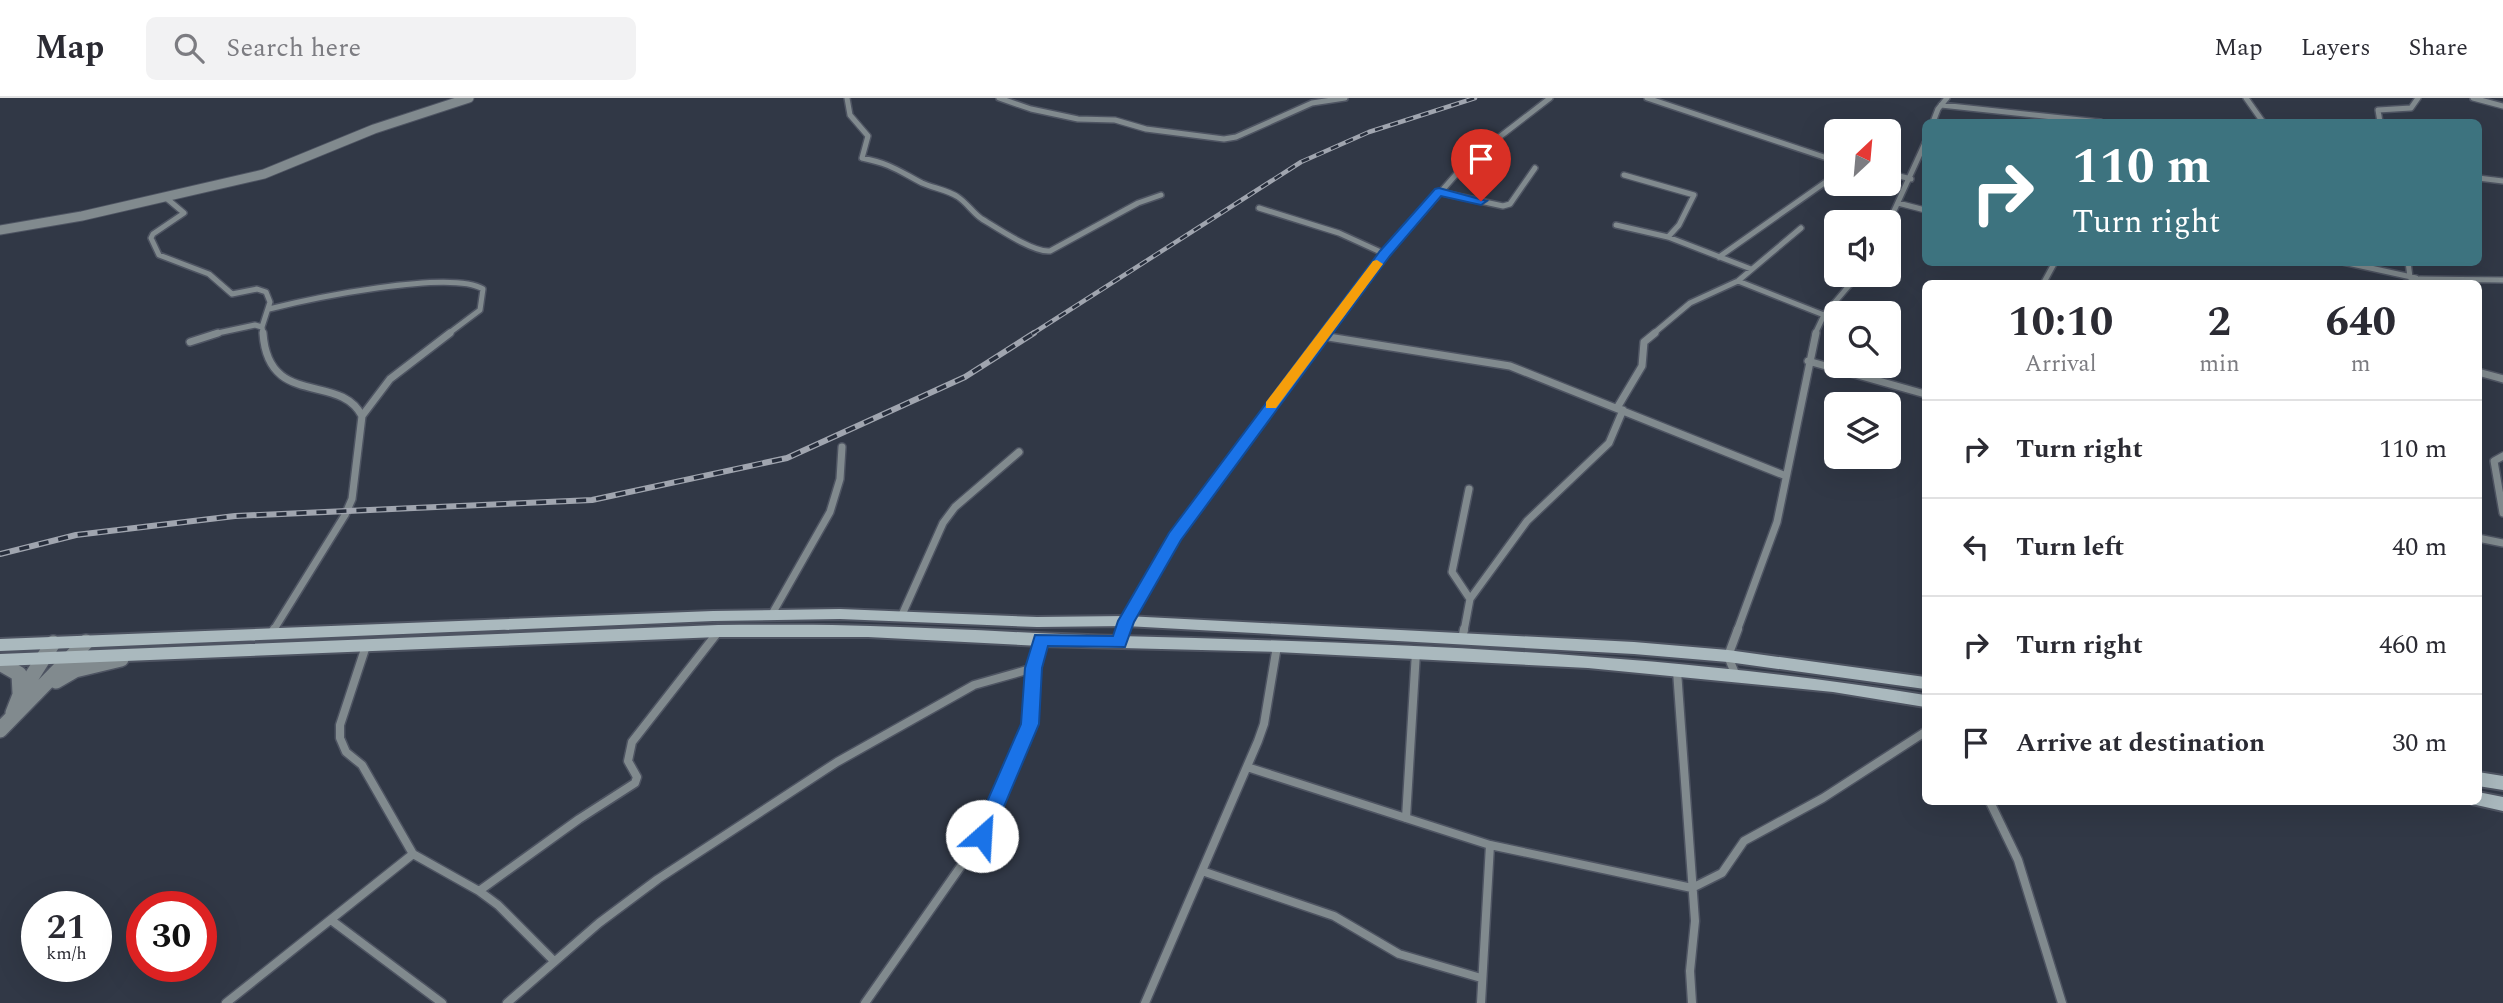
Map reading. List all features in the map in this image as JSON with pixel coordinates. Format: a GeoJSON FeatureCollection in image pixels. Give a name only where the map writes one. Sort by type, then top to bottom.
{"type":"FeatureCollection","features":[{"type":"Feature","properties":{"kind":"main road"},"geometry":{"type":"LineString","coordinates":[[0,645],[772,614],[1037,622],[1126,621],[1462,639],[1728,656],[1922,683]]}},
{"type":"Feature","properties":{"kind":"main road"},"geometry":{"type":"LineString","coordinates":[[0,661],[718,631],[868,631],[1041,640],[1277,646],[1588,662],[1833,687],[1922,701]]}},
{"type":"Feature","properties":{"kind":"main road"},"geometry":{"type":"LineString","coordinates":[[2482,780],[2503,783]]}},
{"type":"Feature","properties":{"kind":"main road"},"geometry":{"type":"LineString","coordinates":[[2482,800],[2503,804]]}},
{"type":"Feature","properties":{"kind":"street"},"geometry":{"type":"LineString","coordinates":[[0,230],[264,174],[374,130],[469,98]]}},
{"type":"Feature","properties":{"kind":"street"},"geometry":{"type":"LineString","coordinates":[[847,98],[850,115],[868,136],[862,158],[891,164],[923,183],[957,196],[981,218],[1035,250],[1050,251],[1138,203],[1161,195]]}},
{"type":"Feature","properties":{"kind":"street"},"geometry":{"type":"LineString","coordinates":[[999,98],[1031,109],[1078,119],[1115,120],[1146,129],[1224,139],[1236,137],[1312,103],[1345,98]]}},
{"type":"Feature","properties":{"kind":"street"},"geometry":{"type":"LineString","coordinates":[[1119,642],[1126,621],[1175,537],[1385,254],[1467,162],[1550,98]]}},
{"type":"Feature","properties":{"kind":"street"},"geometry":{"type":"LineString","coordinates":[[1647,98],[1824,157]]}},
{"type":"Feature","properties":{"kind":"street"},"geometry":{"type":"LineString","coordinates":[[1934,119],[1947,98]]}},
{"type":"Feature","properties":{"kind":"street"},"geometry":{"type":"LineString","coordinates":[[2246,98],[2261,119]]}},
{"type":"Feature","properties":{"kind":"street"},"geometry":{"type":"LineString","coordinates":[[2380,119],[2378,110],[2411,108],[2418,98]]}},
{"type":"Feature","properties":{"kind":"street"},"geometry":{"type":"LineString","coordinates":[[2473,98],[2503,106]]}},
{"type":"Feature","properties":{"kind":"street"},"geometry":{"type":"LineString","coordinates":[[1941,105],[2048,119]]}},
{"type":"Feature","properties":{"kind":"street"},"geometry":{"type":"LineString","coordinates":[[1895,210],[1922,152]]}},
{"type":"Feature","properties":{"kind":"street"},"geometry":{"type":"LineString","coordinates":[[1439,192],[1503,206],[1510,204],[1535,168]]}},
{"type":"Feature","properties":{"kind":"street"},"geometry":{"type":"LineString","coordinates":[[1914,172],[1922,173]]}},
{"type":"Feature","properties":{"kind":"street"},"geometry":{"type":"LineString","coordinates":[[1624,175],[1694,195],[1679,225],[1668,237]]}},
{"type":"Feature","properties":{"kind":"street"},"geometry":{"type":"LineString","coordinates":[[1901,176],[1911,179]]}},
{"type":"Feature","properties":{"kind":"street"},"geometry":{"type":"LineString","coordinates":[[2482,178],[2503,181]]}},
{"type":"Feature","properties":{"kind":"street"},"geometry":{"type":"LineString","coordinates":[[1718,257],[1824,183]]}},
{"type":"Feature","properties":{"kind":"street"},"geometry":{"type":"LineString","coordinates":[[165,197],[184,213],[153,234],[151,238],[159,255],[209,274],[232,294],[262,289],[266,292],[269,309],[262,327],[268,359],[298,385],[332,392],[351,400],[359,407],[362,416],[352,499],[345,515],[271,634]]}},
{"type":"Feature","properties":{"kind":"street"},"geometry":{"type":"LineString","coordinates":[[1898,204],[1922,209]]}},
{"type":"Feature","properties":{"kind":"street"},"geometry":{"type":"LineString","coordinates":[[1259,208],[1339,233],[1385,254]]}},
{"type":"Feature","properties":{"kind":"street"},"geometry":{"type":"LineString","coordinates":[[1616,225],[1668,237],[1751,270]]}},
{"type":"Feature","properties":{"kind":"street"},"geometry":{"type":"LineString","coordinates":[[1462,639],[1470,599],[1527,521],[1609,443],[1620,409],[1642,366],[1644,342],[1690,303],[1738,281],[1801,228]]}},
{"type":"Feature","properties":{"kind":"street"},"geometry":{"type":"LineString","coordinates":[[2361,266],[2420,279],[2503,280]]}},
{"type":"Feature","properties":{"kind":"street"},"geometry":{"type":"LineString","coordinates":[[2409,266],[2410,277]]}},
{"type":"Feature","properties":{"kind":"street"},"geometry":{"type":"LineString","coordinates":[[1736,678],[1728,656],[1777,522],[1812,340],[1824,315],[1738,281]]}},
{"type":"Feature","properties":{"kind":"street"},"geometry":{"type":"LineString","coordinates":[[269,309],[314,297],[391,284],[469,283],[483,289],[480,310],[390,379],[362,416]]}},
{"type":"Feature","properties":{"kind":"street"},"geometry":{"type":"LineString","coordinates":[[1836,301],[1848,287]]}},
{"type":"Feature","properties":{"kind":"street"},"geometry":{"type":"LineString","coordinates":[[190,342],[246,325],[262,327]]}},
{"type":"Feature","properties":{"kind":"street"},"geometry":{"type":"LineString","coordinates":[[1322,336],[1510,366],[1786,476]]}},
{"type":"Feature","properties":{"kind":"street"},"geometry":{"type":"LineString","coordinates":[[1808,360],[1922,393]]}},
{"type":"Feature","properties":{"kind":"street"},"geometry":{"type":"LineString","coordinates":[[2482,373],[2503,379]]}},
{"type":"Feature","properties":{"kind":"street"},"geometry":{"type":"LineString","coordinates":[[772,614],[821,528],[835,497],[840,481],[842,447]]}},
{"type":"Feature","properties":{"kind":"street"},"geometry":{"type":"LineString","coordinates":[[901,617],[943,523],[955,507],[1018,452]]}},
{"type":"Feature","properties":{"kind":"street"},"geometry":{"type":"LineString","coordinates":[[2503,456],[2494,461],[2503,513]]}},
{"type":"Feature","properties":{"kind":"street"},"geometry":{"type":"LineString","coordinates":[[1469,489],[1452,572],[1470,599]]}},
{"type":"Feature","properties":{"kind":"street"},"geometry":{"type":"LineString","coordinates":[[2482,539],[2503,543]]}},
{"type":"Feature","properties":{"kind":"street"},"geometry":{"type":"LineString","coordinates":[[479,891],[579,819],[635,783],[637,776],[628,761],[632,741],[718,631]]}},
{"type":"Feature","properties":{"kind":"street"},"geometry":{"type":"LineString","coordinates":[[866,1003],[982,836],[1030,724],[1034,668],[1041,640]]}},
{"type":"Feature","properties":{"kind":"street"},"geometry":{"type":"LineString","coordinates":[[0,730],[86,642]]}},
{"type":"Feature","properties":{"kind":"street"},"geometry":{"type":"LineString","coordinates":[[11,717],[20,695],[53,643]]}},
{"type":"Feature","properties":{"kind":"street"},"geometry":{"type":"LineString","coordinates":[[366,646],[341,725],[340,738],[346,752],[362,765],[413,854],[479,891],[498,905],[554,961]]}},
{"type":"Feature","properties":{"kind":"street"},"geometry":{"type":"LineString","coordinates":[[1145,1003],[1264,724],[1277,646]]}},
{"type":"Feature","properties":{"kind":"street"},"geometry":{"type":"LineString","coordinates":[[1406,818],[1416,652]]}},
{"type":"Feature","properties":{"kind":"street"},"geometry":{"type":"LineString","coordinates":[[36,695],[75,670],[140,656]]}},
{"type":"Feature","properties":{"kind":"street"},"geometry":{"type":"LineString","coordinates":[[0,661],[19,674],[20,695]]}},
{"type":"Feature","properties":{"kind":"street"},"geometry":{"type":"LineString","coordinates":[[507,1003],[599,923],[658,879],[837,762],[974,685],[1034,668]]}},
{"type":"Feature","properties":{"kind":"street"},"geometry":{"type":"LineString","coordinates":[[1677,671],[1695,920],[1690,971],[1692,1003]]}},
{"type":"Feature","properties":{"kind":"street"},"geometry":{"type":"LineString","coordinates":[[1247,767],[1490,845],[1692,888],[1723,873],[1744,841],[1823,798],[1922,734]]}},
{"type":"Feature","properties":{"kind":"street"},"geometry":{"type":"LineString","coordinates":[[1991,805],[2018,860],[2062,1003]]}},
{"type":"Feature","properties":{"kind":"street"},"geometry":{"type":"LineString","coordinates":[[1481,1003],[1490,845]]}},
{"type":"Feature","properties":{"kind":"street"},"geometry":{"type":"LineString","coordinates":[[226,1003],[413,854]]}},
{"type":"Feature","properties":{"kind":"street"},"geometry":{"type":"LineString","coordinates":[[1202,871],[1334,916],[1399,954],[1481,978]]}},
{"type":"Feature","properties":{"kind":"street"},"geometry":{"type":"LineString","coordinates":[[331,920],[442,1003]]}},
{"type":"Feature","properties":{"kind":"railway"},"geometry":{"type":"LineString","coordinates":[[1032,334],[1301,162],[1369,132],[1475,98]]}},
{"type":"Feature","properties":{"kind":"railway"},"geometry":{"type":"LineString","coordinates":[[0,554],[76,535],[235,516],[592,500],[787,458],[965,377],[1034,333]]}},
{"type":"Feature","properties":{"kind":"slow traffic"},"geometry":{"type":"LineString","coordinates":[[1271,405],[1377,264]]}},
{"type":"Feature","properties":{"kind":"route"},"geometry":{"type":"LineString","coordinates":[[982,836],[1030,724],[1034,668],[1041,640],[1119,642],[1126,621],[1175,537],[1385,254],[1439,192],[1481,201]]}}]}
